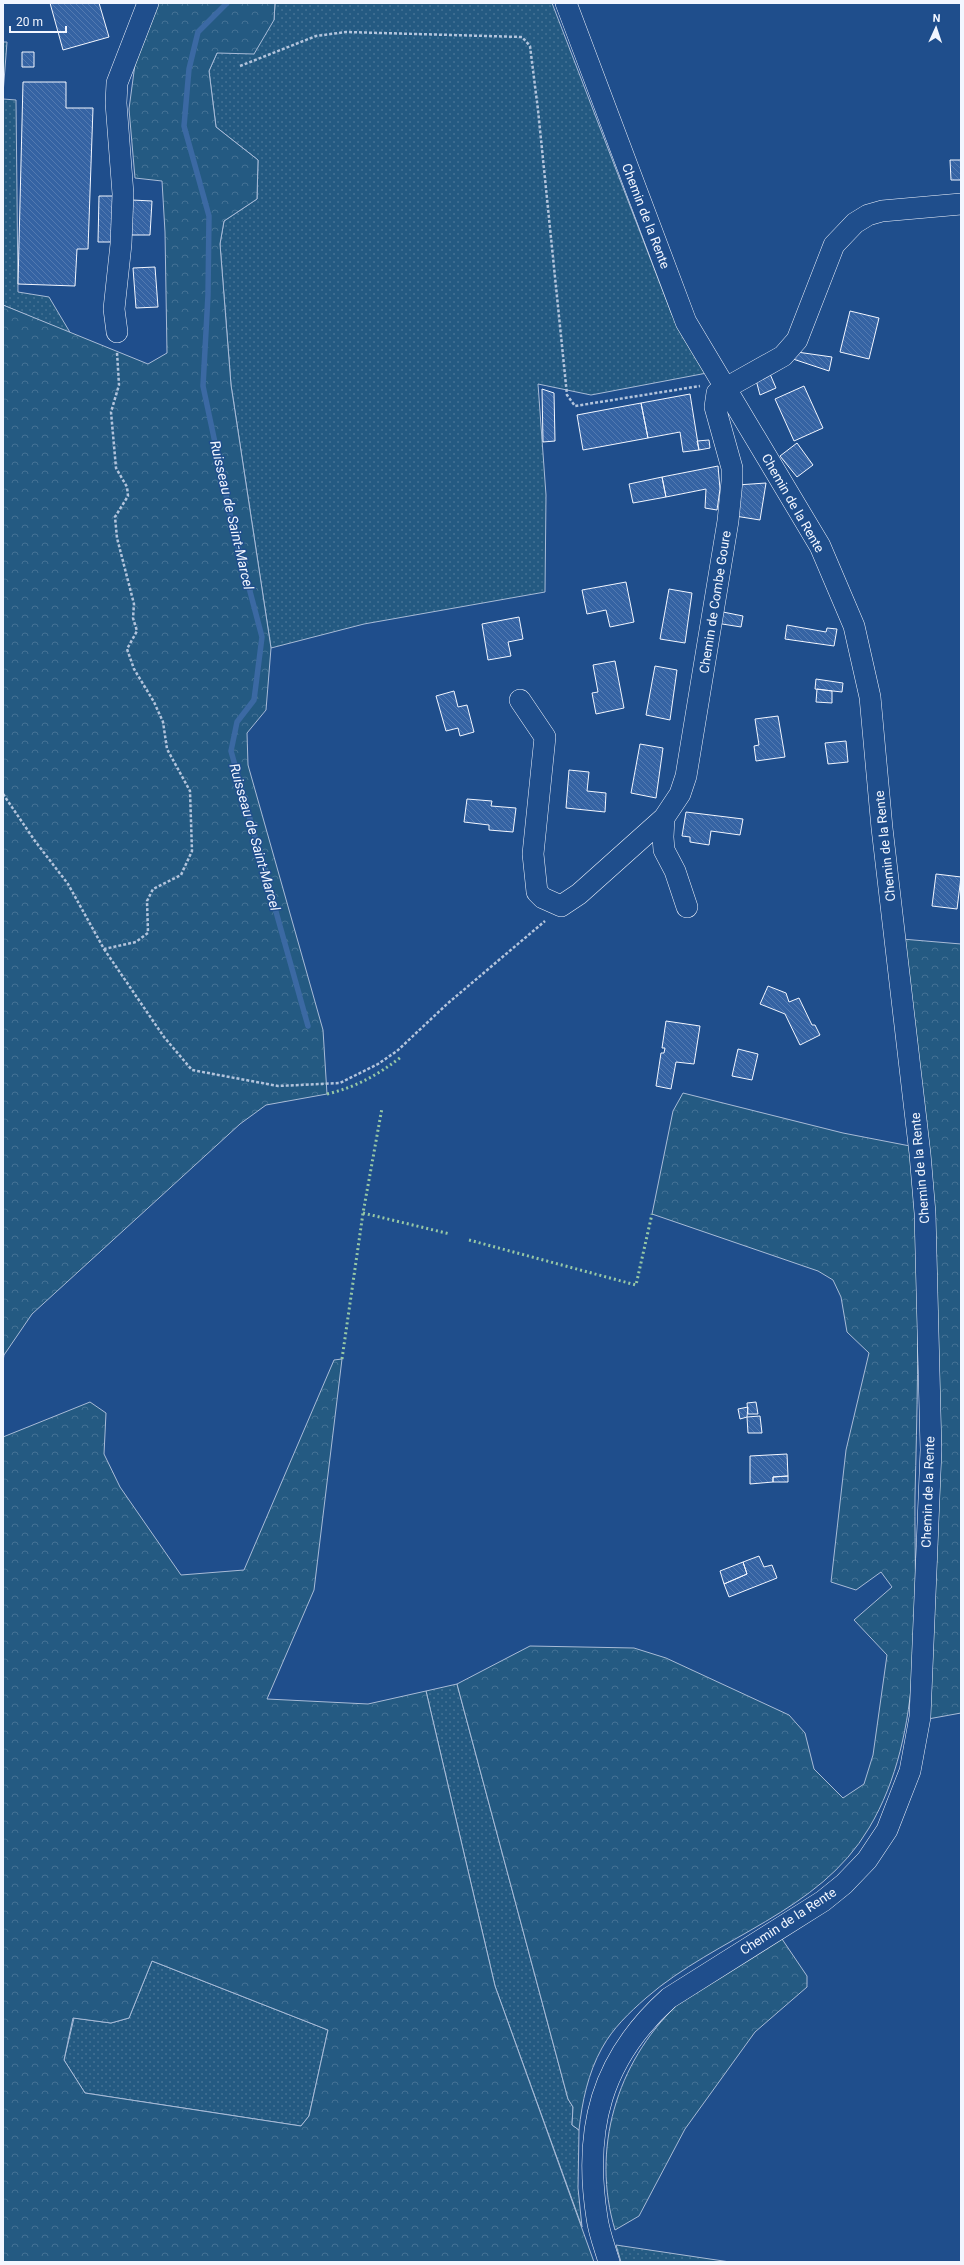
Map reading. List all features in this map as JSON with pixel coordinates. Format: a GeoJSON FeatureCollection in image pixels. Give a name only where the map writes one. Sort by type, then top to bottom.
{"type":"FeatureCollection","features":[{"type":"Feature","properties":{"kind":"street","name":"Chemin de la Rente"},"geometry":{"type":"LineString","coordinates":[[566,3],[686,322],[722,390],[820,546],[854,626],[870,697],[882,828],[920,1154],[925,1213],[931,1450],[920,1717],[911,1764],[901,1798],[887,1830],[867,1860],[844,1884],[823,1901],[669,1998],[652,2013],[630,2039],[602,2095],[596,2119],[592,2152],[593,2186],[597,2220],[609,2262]]}},
{"type":"Feature","properties":{"kind":"street"},"geometry":{"type":"LineString","coordinates":[[117,332],[114,309],[121,244],[123,194],[116,103],[117,83],[146,4]]}},
{"type":"Feature","properties":{"kind":"street"},"geometry":{"type":"LineString","coordinates":[[722,390],[748,377],[783,356],[797,340],[834,245],[854,223],[868,215],[882,211],[961,204]]}},
{"type":"Feature","properties":{"kind":"street","name":"Chemin de Combe Goure"},"geometry":{"type":"LineString","coordinates":[[561,906],[579,894],[664,818],[680,794],[686,776],[728,521],[732,468],[715,407],[722,390]]}},
{"type":"Feature","properties":{"kind":"street"},"geometry":{"type":"LineString","coordinates":[[520,700],[545,737],[534,854],[537,892],[543,898],[561,906]]}},
{"type":"Feature","properties":{"kind":"street"},"geometry":{"type":"LineString","coordinates":[[664,818],[664,850],[675,871],[688,907]]}},
{"type":"Feature","properties":{"kind":"path"},"geometry":{"type":"LineString","coordinates":[[240,66],[316,36],[346,32],[522,37],[530,46],[538,110],[567,395],[575,406],[704,386],[722,390]]}},
{"type":"Feature","properties":{"kind":"path"},"geometry":{"type":"LineString","coordinates":[[104,950],[136,942],[148,933],[148,900],[153,889],[181,875],[192,851],[190,791],[167,749],[163,722],[154,702],[134,669],[127,649],[137,631],[134,618],[134,604],[117,538],[115,517],[128,496],[127,487],[116,468],[111,412],[119,385],[117,332]]}},
{"type":"Feature","properties":{"kind":"path"},"geometry":{"type":"LineString","coordinates":[[3,794],[34,841],[68,884],[104,950],[164,1037],[192,1070],[278,1086],[340,1083],[378,1064],[397,1050],[447,1004],[561,906]]}},
{"type":"Feature","properties":{"kind":"green space"},"geometry":{"type":"Polygon","coordinates":[[[158,3],[275,3],[274,20],[254,54],[217,53],[209,71],[216,127],[258,160],[257,199],[224,221],[220,244],[231,385],[271,648],[266,710],[247,733],[248,765],[323,1030],[327,1094],[266,1105],[240,1124],[32,1314],[4,1355],[3,1361],[3,305],[148,364],[167,353],[165,232],[162,181],[135,178],[129,109],[135,64],[158,3]]]}},
{"type":"Feature","properties":{"kind":"green space"},"geometry":{"type":"Polygon","coordinates":[[[275,3],[552,3],[672,315],[707,373],[591,395],[538,384],[546,495],[545,592],[364,624],[271,648],[231,385],[220,244],[224,221],[257,199],[258,160],[216,127],[209,71],[217,53],[274,20],[275,3]]]}},
{"type":"Feature","properties":{"kind":"green space"},"geometry":{"type":"Polygon","coordinates":[[[3,42],[7,42],[3,94],[3,42]]]}},
{"type":"Feature","properties":{"kind":"green space"},"geometry":{"type":"Polygon","coordinates":[[[3,99],[16,100],[18,292],[49,297],[71,334],[3,305],[3,99]]]}},
{"type":"Feature","properties":{"kind":"green space"},"geometry":{"type":"Polygon","coordinates":[[[902,939],[961,944],[961,1713],[928,1719],[938,1410],[902,939]]]}},
{"type":"Feature","properties":{"kind":"green space"},"geometry":{"type":"Polygon","coordinates":[[[683,1093],[843,1133],[910,1146],[916,1240],[918,1314],[915,1496],[915,1623],[913,1667],[908,1710],[900,1751],[887,1791],[869,1828],[848,1857],[823,1882],[795,1903],[765,1922],[674,1976],[646,1998],[616,2027],[602,2048],[589,2078],[579,2130],[572,2125],[573,2107],[568,2099],[457,1684],[530,1646],[634,1648],[666,1658],[789,1715],[805,1733],[814,1769],[843,1798],[864,1784],[873,1755],[887,1655],[854,1620],[892,1587],[881,1572],[856,1590],[831,1582],[846,1450],[869,1353],[847,1332],[841,1297],[833,1280],[818,1271],[652,1214],[673,1111],[683,1093]]]}},
{"type":"Feature","properties":{"kind":"green space"},"geometry":{"type":"Polygon","coordinates":[[[342,1359],[314,1590],[267,1699],[368,1704],[426,1691],[495,1986],[594,2262],[3,2262],[3,1437],[90,1402],[106,1413],[104,1454],[120,1487],[181,1575],[244,1570],[334,1360],[342,1359]],[[152,1961],[129,2018],[111,2023],[73,2018],[64,2060],[85,2093],[301,2126],[309,2116],[328,2030],[152,1961]]]}},
{"type":"Feature","properties":{"kind":"green space"},"geometry":{"type":"Polygon","coordinates":[[[457,1684],[568,2099],[573,2107],[572,2125],[579,2130],[578,2188],[582,2227],[495,1986],[426,1691],[457,1684]]]}},
{"type":"Feature","properties":{"kind":"green space"},"geometry":{"type":"Polygon","coordinates":[[[782,1939],[807,1976],[807,1987],[755,2032],[685,2129],[639,2216],[615,2230],[608,2200],[606,2169],[608,2139],[614,2109],[624,2081],[638,2053],[656,2028],[688,1995],[728,1969],[782,1939]]]}},
{"type":"Feature","properties":{"kind":"green space"},"geometry":{"type":"Polygon","coordinates":[[[152,1961],[328,2030],[309,2116],[301,2126],[85,2093],[64,2060],[74,2018],[111,2023],[129,2018],[152,1961]]]}},
{"type":"Feature","properties":{"kind":"green space"},"geometry":{"type":"Polygon","coordinates":[[[616,2245],[730,2262],[621,2262],[616,2245]]]}},
{"type":"Feature","properties":{"kind":"building"},"geometry":{"type":"Polygon","coordinates":[[[50,3],[99,3],[109,37],[63,50],[50,3]]]}},
{"type":"Feature","properties":{"kind":"building"},"geometry":{"type":"Polygon","coordinates":[[[22,52],[34,52],[34,67],[22,67],[22,52]]]}},
{"type":"Feature","properties":{"kind":"building"},"geometry":{"type":"Polygon","coordinates":[[[23,82],[66,82],[66,108],[93,108],[88,249],[77,249],[75,286],[18,284],[23,82]]]}},
{"type":"Feature","properties":{"kind":"building"},"geometry":{"type":"Polygon","coordinates":[[[950,160],[961,160],[961,180],[951,180],[950,160]]]}},
{"type":"Feature","properties":{"kind":"building"},"geometry":{"type":"Polygon","coordinates":[[[99,196],[116,196],[116,242],[98,242],[99,196]]]}},
{"type":"Feature","properties":{"kind":"building"},"geometry":{"type":"Polygon","coordinates":[[[132,200],[152,201],[150,235],[130,235],[132,200]]]}},
{"type":"Feature","properties":{"kind":"building"},"geometry":{"type":"Polygon","coordinates":[[[155,267],[158,307],[136,308],[133,268],[155,267]]]}},
{"type":"Feature","properties":{"kind":"building"},"geometry":{"type":"Polygon","coordinates":[[[850,311],[879,318],[869,359],[840,352],[850,311]]]}},
{"type":"Feature","properties":{"kind":"building"},"geometry":{"type":"Polygon","coordinates":[[[797,352],[832,357],[829,371],[790,358],[797,352]]]}},
{"type":"Feature","properties":{"kind":"building"},"geometry":{"type":"Polygon","coordinates":[[[770,374],[776,388],[760,395],[756,380],[770,374]]]}},
{"type":"Feature","properties":{"kind":"building"},"geometry":{"type":"Polygon","coordinates":[[[804,386],[823,428],[794,441],[775,399],[804,386]]]}},
{"type":"Feature","properties":{"kind":"building"},"geometry":{"type":"Polygon","coordinates":[[[542,389],[554,393],[555,441],[543,442],[542,389]]]}},
{"type":"Feature","properties":{"kind":"building"},"geometry":{"type":"Polygon","coordinates":[[[690,394],[699,450],[683,452],[680,432],[648,438],[641,403],[690,394]]]}},
{"type":"Feature","properties":{"kind":"building"},"geometry":{"type":"Polygon","coordinates":[[[641,403],[648,438],[583,450],[577,415],[641,403]]]}},
{"type":"Feature","properties":{"kind":"building"},"geometry":{"type":"Polygon","coordinates":[[[709,440],[710,448],[699,450],[697,441],[709,440]]]}},
{"type":"Feature","properties":{"kind":"building"},"geometry":{"type":"Polygon","coordinates":[[[797,443],[813,465],[797,477],[780,456],[797,443]]]}},
{"type":"Feature","properties":{"kind":"building"},"geometry":{"type":"Polygon","coordinates":[[[718,466],[720,489],[717,510],[705,508],[706,489],[666,497],[662,477],[718,466]]]}},
{"type":"Feature","properties":{"kind":"building"},"geometry":{"type":"Polygon","coordinates":[[[662,477],[666,497],[633,503],[629,484],[662,477]]]}},
{"type":"Feature","properties":{"kind":"building"},"geometry":{"type":"Polygon","coordinates":[[[766,483],[760,520],[735,516],[737,485],[766,483]]]}},
{"type":"Feature","properties":{"kind":"building"},"geometry":{"type":"Polygon","coordinates":[[[626,582],[634,622],[610,627],[606,610],[587,614],[582,590],[626,582]]]}},
{"type":"Feature","properties":{"kind":"building"},"geometry":{"type":"Polygon","coordinates":[[[669,589],[692,593],[685,643],[660,639],[669,589]]]}},
{"type":"Feature","properties":{"kind":"building"},"geometry":{"type":"Polygon","coordinates":[[[718,611],[743,616],[741,627],[716,623],[718,611]]]}},
{"type":"Feature","properties":{"kind":"building"},"geometry":{"type":"Polygon","coordinates":[[[519,617],[523,639],[508,642],[511,656],[488,660],[482,624],[519,617]]]}},
{"type":"Feature","properties":{"kind":"building"},"geometry":{"type":"Polygon","coordinates":[[[787,625],[826,632],[827,628],[837,629],[834,646],[785,639],[787,625]]]}},
{"type":"Feature","properties":{"kind":"building"},"geometry":{"type":"Polygon","coordinates":[[[615,661],[624,708],[596,714],[592,693],[598,692],[593,665],[615,661]]]}},
{"type":"Feature","properties":{"kind":"building"},"geometry":{"type":"Polygon","coordinates":[[[655,666],[677,670],[670,720],[646,715],[655,666]]]}},
{"type":"Feature","properties":{"kind":"building"},"geometry":{"type":"Polygon","coordinates":[[[816,679],[843,683],[842,692],[815,689],[816,679]]]}},
{"type":"Feature","properties":{"kind":"building"},"geometry":{"type":"Polygon","coordinates":[[[817,689],[832,691],[832,703],[816,702],[817,689]]]}},
{"type":"Feature","properties":{"kind":"building"},"geometry":{"type":"Polygon","coordinates":[[[454,691],[458,707],[467,705],[474,732],[460,736],[458,728],[446,731],[436,696],[454,691]]]}},
{"type":"Feature","properties":{"kind":"building"},"geometry":{"type":"Polygon","coordinates":[[[778,716],[785,757],[756,761],[754,746],[759,745],[755,719],[778,716]]]}},
{"type":"Feature","properties":{"kind":"building"},"geometry":{"type":"Polygon","coordinates":[[[846,741],[848,762],[828,764],[825,743],[846,741]]]}},
{"type":"Feature","properties":{"kind":"building"},"geometry":{"type":"Polygon","coordinates":[[[640,744],[663,748],[656,798],[631,793],[640,744]]]}},
{"type":"Feature","properties":{"kind":"building"},"geometry":{"type":"Polygon","coordinates":[[[569,770],[589,772],[587,791],[606,793],[605,812],[566,808],[569,770]]]}},
{"type":"Feature","properties":{"kind":"building"},"geometry":{"type":"Polygon","coordinates":[[[467,799],[492,801],[491,806],[516,808],[513,832],[489,830],[489,825],[464,822],[467,799]]]}},
{"type":"Feature","properties":{"kind":"building"},"geometry":{"type":"Polygon","coordinates":[[[686,812],[743,819],[740,835],[711,831],[709,845],[690,842],[690,837],[682,836],[686,812]]]}},
{"type":"Feature","properties":{"kind":"building"},"geometry":{"type":"Polygon","coordinates":[[[936,874],[961,877],[957,909],[932,906],[936,874]]]}},
{"type":"Feature","properties":{"kind":"building"},"geometry":{"type":"Polygon","coordinates":[[[768,986],[786,993],[789,1002],[799,998],[812,1025],[815,1025],[820,1035],[800,1045],[785,1014],[760,1004],[768,986]]]}},
{"type":"Feature","properties":{"kind":"building"},"geometry":{"type":"Polygon","coordinates":[[[666,1021],[700,1026],[694,1064],[676,1062],[671,1089],[656,1086],[661,1053],[664,1053],[665,1048],[662,1048],[666,1021]]]}},
{"type":"Feature","properties":{"kind":"building"},"geometry":{"type":"Polygon","coordinates":[[[738,1049],[758,1054],[752,1080],[732,1076],[738,1049]]]}},
{"type":"Feature","properties":{"kind":"building"},"geometry":{"type":"Polygon","coordinates":[[[756,1402],[758,1414],[748,1414],[747,1403],[756,1402]]]}},
{"type":"Feature","properties":{"kind":"building"},"geometry":{"type":"Polygon","coordinates":[[[748,1407],[747,1417],[740,1419],[738,1409],[748,1407]]]}},
{"type":"Feature","properties":{"kind":"building"},"geometry":{"type":"Polygon","coordinates":[[[760,1416],[762,1433],[748,1433],[747,1417],[760,1416]]]}},
{"type":"Feature","properties":{"kind":"building"},"geometry":{"type":"Polygon","coordinates":[[[787,1454],[788,1476],[773,1477],[773,1482],[750,1484],[750,1456],[787,1454]]]}},
{"type":"Feature","properties":{"kind":"building"},"geometry":{"type":"Polygon","coordinates":[[[788,1476],[788,1482],[773,1482],[773,1477],[788,1476]]]}},
{"type":"Feature","properties":{"kind":"building"},"geometry":{"type":"Polygon","coordinates":[[[759,1556],[764,1567],[772,1565],[777,1578],[729,1597],[724,1584],[747,1574],[743,1562],[759,1556]]]}},
{"type":"Feature","properties":{"kind":"building"},"geometry":{"type":"Polygon","coordinates":[[[743,1562],[747,1574],[724,1584],[720,1571],[743,1562]]]}},
{"type":"Feature","properties":{"kind":"waterway","name":"Ruisseau de Saint-Marcel"},"geometry":{"type":"LineString","coordinates":[[227,3],[198,32],[189,69],[184,126],[209,216],[208,295],[203,386],[232,523],[262,637],[254,700],[237,722],[231,751],[308,1026]]}},
{"type":"Feature","properties":{"kind":"hedge"},"geometry":{"type":"LineString","coordinates":[[327,1094],[348,1088],[366,1080],[401,1057]]}},
{"type":"Feature","properties":{"kind":"hedge"},"geometry":{"type":"LineString","coordinates":[[342,1359],[363,1213],[382,1108]]}},
{"type":"Feature","properties":{"kind":"hedge"},"geometry":{"type":"LineString","coordinates":[[363,1213],[450,1234]]}},
{"type":"Feature","properties":{"kind":"hedge"},"geometry":{"type":"LineString","coordinates":[[469,1240],[636,1285],[652,1214]]}}]}
